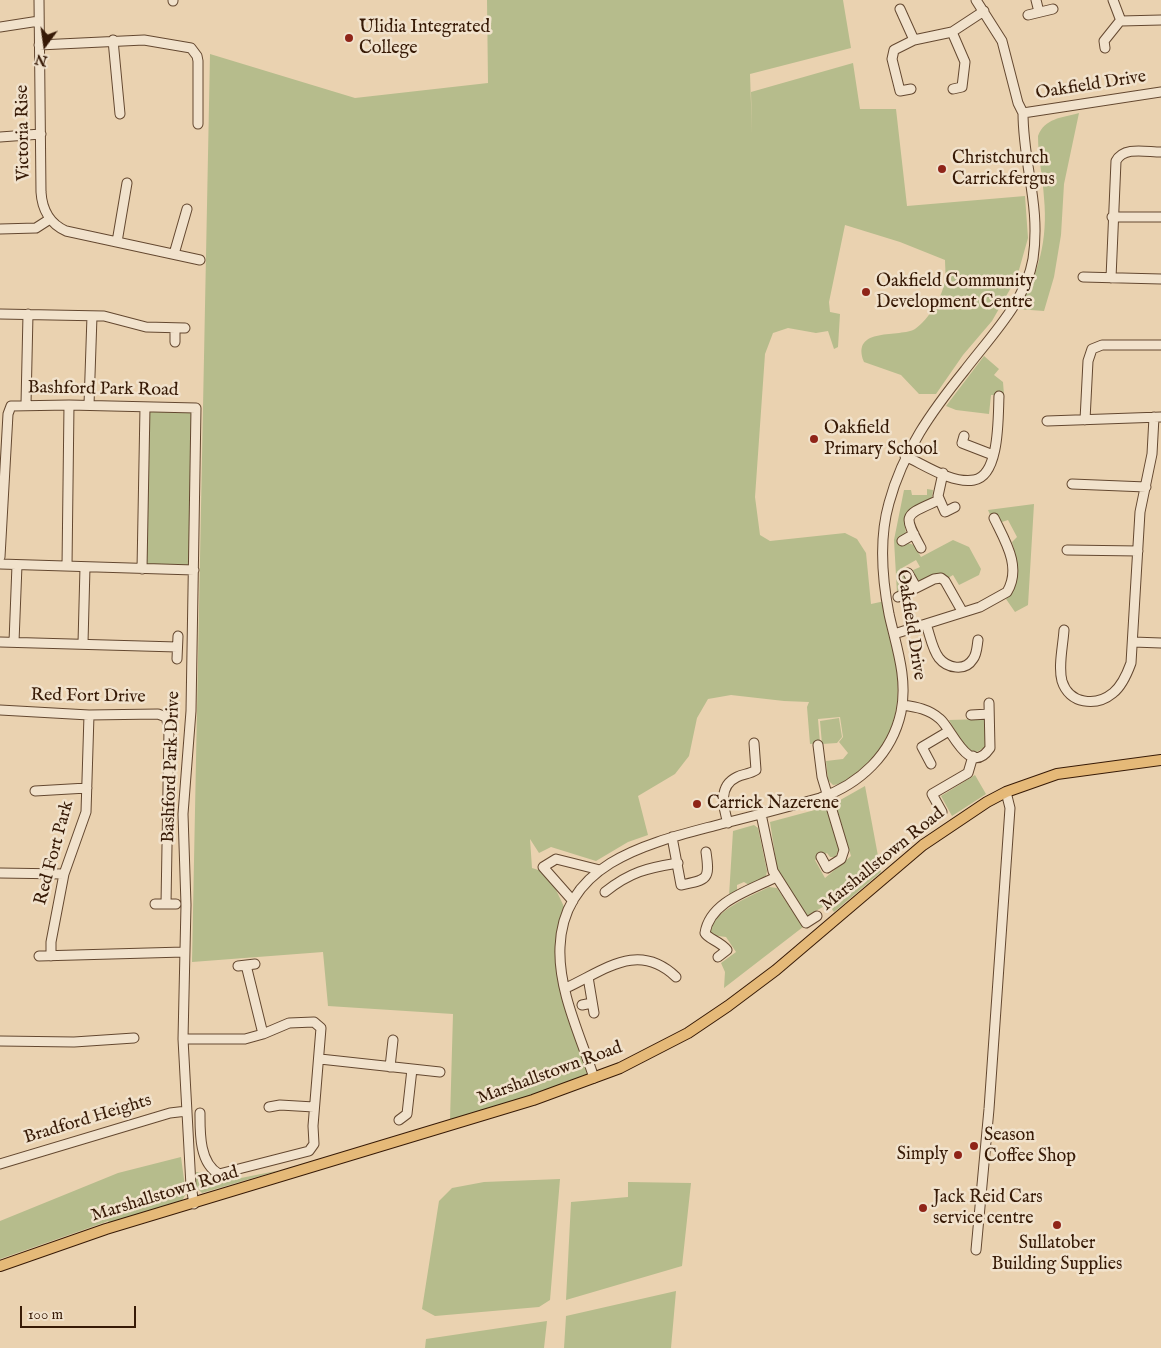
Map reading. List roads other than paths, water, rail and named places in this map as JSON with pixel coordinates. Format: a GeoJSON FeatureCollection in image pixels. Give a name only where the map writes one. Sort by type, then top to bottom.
{"type":"FeatureCollection","features":[{"type":"Feature","properties":{"kind":"main road","name":"Marshallstown Road"},"geometry":{"type":"LineString","coordinates":[[0,1266],[99,1232],[459,1123],[594,1078],[688,1032],[728,1006],[776,970],[923,844],[957,820],[1006,792],[1057,774],[1161,760]]}},
{"type":"Feature","properties":{"kind":"street","name":"Victoria Rise"},"geometry":{"type":"LineString","coordinates":[[39,0],[42,197],[50,219]]}},
{"type":"Feature","properties":{"kind":"street"},"geometry":{"type":"LineString","coordinates":[[976,0],[1002,41],[1022,113]]}},
{"type":"Feature","properties":{"kind":"street"},"geometry":{"type":"LineString","coordinates":[[1036,0],[1039,12]]}},
{"type":"Feature","properties":{"kind":"street"},"geometry":{"type":"LineString","coordinates":[[1112,0],[1120,21]]}},
{"type":"Feature","properties":{"kind":"street"},"geometry":{"type":"LineString","coordinates":[[900,9],[914,40]]}},
{"type":"Feature","properties":{"kind":"street"},"geometry":{"type":"LineString","coordinates":[[1028,16],[1053,9]]}},
{"type":"Feature","properties":{"kind":"street"},"geometry":{"type":"LineString","coordinates":[[911,89],[900,91],[892,54],[897,47],[914,40],[952,32],[984,11]]}},
{"type":"Feature","properties":{"kind":"street"},"geometry":{"type":"LineString","coordinates":[[1105,48],[1104,41],[1120,21],[1161,20]]}},
{"type":"Feature","properties":{"kind":"street"},"geometry":{"type":"LineString","coordinates":[[0,26],[39,21]]}},
{"type":"Feature","properties":{"kind":"street"},"geometry":{"type":"LineString","coordinates":[[952,32],[965,62],[958,88],[972,85]]}},
{"type":"Feature","properties":{"kind":"street"},"geometry":{"type":"LineString","coordinates":[[40,45],[112,40],[161,42],[187,47],[194,51],[198,61],[198,124]]}},
{"type":"Feature","properties":{"kind":"street"},"geometry":{"type":"LineString","coordinates":[[112,40],[120,114]]}},
{"type":"Feature","properties":{"kind":"street","name":"Oakfield Drive"},"geometry":{"type":"LineString","coordinates":[[594,1078],[561,966],[561,936],[573,901],[581,888],[600,870],[630,852],[672,837],[828,795],[858,778],[881,757],[895,731],[903,705],[903,678],[884,583],[883,550],[888,505],[905,456],[926,421],[1010,309],[1026,280],[1032,260],[1035,214],[1022,113],[1161,92]]}},
{"type":"Feature","properties":{"kind":"street"},"geometry":{"type":"LineString","coordinates":[[0,138],[41,134]]}},
{"type":"Feature","properties":{"kind":"street"},"geometry":{"type":"LineString","coordinates":[[1111,278],[1114,172],[1118,158],[1127,152],[1161,152]]}},
{"type":"Feature","properties":{"kind":"street"},"geometry":{"type":"LineString","coordinates":[[117,242],[127,183]]}},
{"type":"Feature","properties":{"kind":"street"},"geometry":{"type":"LineString","coordinates":[[174,254],[187,209]]}},
{"type":"Feature","properties":{"kind":"street"},"geometry":{"type":"LineString","coordinates":[[1112,217],[1161,217]]}},
{"type":"Feature","properties":{"kind":"street"},"geometry":{"type":"LineString","coordinates":[[0,229],[36,228],[50,219],[66,231],[200,260]]}},
{"type":"Feature","properties":{"kind":"street"},"geometry":{"type":"LineString","coordinates":[[1083,277],[1161,279]]}},
{"type":"Feature","properties":{"kind":"street"},"geometry":{"type":"LineString","coordinates":[[0,314],[104,316],[146,327],[185,328]]}},
{"type":"Feature","properties":{"kind":"street"},"geometry":{"type":"LineString","coordinates":[[26,404],[28,314]]}},
{"type":"Feature","properties":{"kind":"street"},"geometry":{"type":"LineString","coordinates":[[89,405],[92,316]]}},
{"type":"Feature","properties":{"kind":"street"},"geometry":{"type":"LineString","coordinates":[[175,328],[175,342]]}},
{"type":"Feature","properties":{"kind":"street"},"geometry":{"type":"LineString","coordinates":[[1085,420],[1088,361],[1092,350],[1102,345],[1161,345]]}},
{"type":"Feature","properties":{"kind":"street"},"geometry":{"type":"LineString","coordinates":[[905,456],[943,473],[965,480],[978,479],[987,473],[993,454],[998,428],[999,396]]}},
{"type":"Feature","properties":{"kind":"street","name":"Bashford Park Road"},"geometry":{"type":"LineString","coordinates":[[0,557],[4,422],[11,406],[26,404],[196,408]]}},
{"type":"Feature","properties":{"kind":"street"},"geometry":{"type":"LineString","coordinates":[[67,566],[68,405]]}},
{"type":"Feature","properties":{"kind":"street"},"geometry":{"type":"LineString","coordinates":[[142,568],[145,407]]}},
{"type":"Feature","properties":{"kind":"street","name":"Bashford Park Drive"},"geometry":{"type":"LineString","coordinates":[[183,1039],[184,814],[191,711],[196,408]]}},
{"type":"Feature","properties":{"kind":"street"},"geometry":{"type":"LineString","coordinates":[[1047,421],[1158,417],[1140,512],[1131,664],[1120,686],[1103,700],[1083,701],[1070,694],[1063,682],[1061,669],[1064,630]]}},
{"type":"Feature","properties":{"kind":"street"},"geometry":{"type":"LineString","coordinates":[[962,443],[993,454]]}},
{"type":"Feature","properties":{"kind":"street"},"geometry":{"type":"LineString","coordinates":[[943,473],[939,500],[945,512],[955,507]]}},
{"type":"Feature","properties":{"kind":"street"},"geometry":{"type":"LineString","coordinates":[[1072,484],[1146,487]]}},
{"type":"Feature","properties":{"kind":"street"},"geometry":{"type":"LineString","coordinates":[[921,548],[908,524],[910,514],[939,500]]}},
{"type":"Feature","properties":{"kind":"street"},"geometry":{"type":"LineString","coordinates":[[894,634],[962,611],[980,607],[1003,596],[1011,582],[1013,572],[1011,558],[994,518]]}},
{"type":"Feature","properties":{"kind":"street"},"geometry":{"type":"LineString","coordinates":[[902,541],[914,534]]}},
{"type":"Feature","properties":{"kind":"street"},"geometry":{"type":"LineString","coordinates":[[1067,550],[1138,550]]}},
{"type":"Feature","properties":{"kind":"street"},"geometry":{"type":"LineString","coordinates":[[0,564],[194,570]]}},
{"type":"Feature","properties":{"kind":"street"},"geometry":{"type":"LineString","coordinates":[[14,642],[17,565]]}},
{"type":"Feature","properties":{"kind":"street"},"geometry":{"type":"LineString","coordinates":[[83,643],[85,567]]}},
{"type":"Feature","properties":{"kind":"street"},"geometry":{"type":"LineString","coordinates":[[908,573],[916,587]]}},
{"type":"Feature","properties":{"kind":"street"},"geometry":{"type":"LineString","coordinates":[[898,597],[934,579],[942,578],[962,611]]}},
{"type":"Feature","properties":{"kind":"street"},"geometry":{"type":"LineString","coordinates":[[926,624],[934,650],[943,662],[958,667],[972,661],[978,640]]}},
{"type":"Feature","properties":{"kind":"street"},"geometry":{"type":"LineString","coordinates":[[177,659],[178,636]]}},
{"type":"Feature","properties":{"kind":"street"},"geometry":{"type":"LineString","coordinates":[[0,642],[177,647]]}},
{"type":"Feature","properties":{"kind":"street"},"geometry":{"type":"LineString","coordinates":[[1133,642],[1161,643]]}},
{"type":"Feature","properties":{"kind":"street"},"geometry":{"type":"LineString","coordinates":[[903,705],[935,715],[949,731],[963,752],[972,756],[984,754],[990,748],[989,703]]}},
{"type":"Feature","properties":{"kind":"street","name":"Red Fort Drive"},"geometry":{"type":"LineString","coordinates":[[0,710],[89,715],[158,714],[168,719],[166,904]]}},
{"type":"Feature","properties":{"kind":"street"},"geometry":{"type":"LineString","coordinates":[[971,715],[989,714]]}},
{"type":"Feature","properties":{"kind":"street","name":"Red Fort Park"},"geometry":{"type":"LineString","coordinates":[[51,956],[51,939],[64,874],[86,815],[89,715]]}},
{"type":"Feature","properties":{"kind":"street"},"geometry":{"type":"LineString","coordinates":[[931,764],[922,747],[949,731]]}},
{"type":"Feature","properties":{"kind":"street"},"geometry":{"type":"LineString","coordinates":[[728,823],[723,803],[724,793],[733,779],[756,770],[754,743]]}},
{"type":"Feature","properties":{"kind":"street"},"geometry":{"type":"LineString","coordinates":[[818,745],[821,771],[844,853],[841,859],[827,868],[821,857]]}},
{"type":"Feature","properties":{"kind":"street"},"geometry":{"type":"LineString","coordinates":[[942,812],[932,794],[968,772],[972,756]]}},
{"type":"Feature","properties":{"kind":"street","name":"Red Fort Park"},"geometry":{"type":"LineString","coordinates":[[35,790],[87,788]]}},
{"type":"Feature","properties":{"kind":"street"},"geometry":{"type":"LineString","coordinates":[[976,1250],[989,1109],[1010,808],[1006,792]]}},
{"type":"Feature","properties":{"kind":"street"},"geometry":{"type":"LineString","coordinates":[[761,814],[771,864],[776,878],[806,923],[817,916]]}},
{"type":"Feature","properties":{"kind":"street"},"geometry":{"type":"LineString","coordinates":[[672,837],[681,884],[702,880],[708,874],[706,852]]}},
{"type":"Feature","properties":{"kind":"street"},"geometry":{"type":"LineString","coordinates":[[573,901],[543,867],[556,859],[600,870]]}},
{"type":"Feature","properties":{"kind":"street"},"geometry":{"type":"LineString","coordinates":[[605,892],[618,882],[642,869],[678,863]]}},
{"type":"Feature","properties":{"kind":"street"},"geometry":{"type":"LineString","coordinates":[[0,873],[64,874]]}},
{"type":"Feature","properties":{"kind":"street"},"geometry":{"type":"LineString","coordinates":[[718,956],[727,950],[720,941],[707,937],[705,933],[714,912],[729,901],[776,878]]}},
{"type":"Feature","properties":{"kind":"street"},"geometry":{"type":"LineString","coordinates":[[155,904],[176,904]]}},
{"type":"Feature","properties":{"kind":"street"},"geometry":{"type":"LineString","coordinates":[[39,956],[184,952]]}},
{"type":"Feature","properties":{"kind":"street"},"geometry":{"type":"LineString","coordinates":[[566,988],[626,961],[641,958],[658,963],[676,977]]}},
{"type":"Feature","properties":{"kind":"street"},"geometry":{"type":"LineString","coordinates":[[246,965],[263,1034]]}},
{"type":"Feature","properties":{"kind":"street"},"geometry":{"type":"LineString","coordinates":[[588,977],[594,1013]]}},
{"type":"Feature","properties":{"kind":"street"},"geometry":{"type":"LineString","coordinates":[[582,1005],[592,1003]]}},
{"type":"Feature","properties":{"kind":"street"},"geometry":{"type":"LineString","coordinates":[[194,1204],[183,1039],[245,1039],[289,1023],[316,1022],[322,1030],[314,1107],[314,1143],[310,1151],[222,1174],[215,1172],[205,1156],[201,1139],[200,1113]]}},
{"type":"Feature","properties":{"kind":"street"},"geometry":{"type":"LineString","coordinates":[[0,1041],[79,1042],[134,1038]]}},
{"type":"Feature","properties":{"kind":"street"},"geometry":{"type":"LineString","coordinates":[[390,1067],[393,1040]]}},
{"type":"Feature","properties":{"kind":"street"},"geometry":{"type":"LineString","coordinates":[[320,1059],[440,1072]]}},
{"type":"Feature","properties":{"kind":"street"},"geometry":{"type":"LineString","coordinates":[[399,1120],[407,1114],[412,1069]]}},
{"type":"Feature","properties":{"kind":"street"},"geometry":{"type":"LineString","coordinates":[[269,1106],[280,1104],[314,1107]]}},
{"type":"Feature","properties":{"kind":"street","name":"Bradford Heights"},"geometry":{"type":"LineString","coordinates":[[0,1164],[170,1113],[187,1111]]}},
{"type":"Feature","properties":{"kind":"place","name":"Ulidia Integrated College"},"geometry":{"type":"Point","coordinates":[349,38]}},
{"type":"Feature","properties":{"kind":"place","name":"Christchurch Carrickfergus"},"geometry":{"type":"Point","coordinates":[942,169]}},
{"type":"Feature","properties":{"kind":"place","name":"Oakfield Community Development Centre"},"geometry":{"type":"Point","coordinates":[866,292]}},
{"type":"Feature","properties":{"kind":"place","name":"Oakfield Primary School"},"geometry":{"type":"Point","coordinates":[814,439]}},
{"type":"Feature","properties":{"kind":"place","name":"Carrick Nazerene"},"geometry":{"type":"Point","coordinates":[697,804]}},
{"type":"Feature","properties":{"kind":"place","name":"Season Coffee Shop"},"geometry":{"type":"Point","coordinates":[974,1146]}},
{"type":"Feature","properties":{"kind":"place","name":"Simply"},"geometry":{"type":"Point","coordinates":[958,1155]}},
{"type":"Feature","properties":{"kind":"place","name":"Jack Reid Cars service centre"},"geometry":{"type":"Point","coordinates":[923,1208]}},
{"type":"Feature","properties":{"kind":"place","name":"Sullatober Building Supplies"},"geometry":{"type":"Point","coordinates":[1057,1225]}}]}
